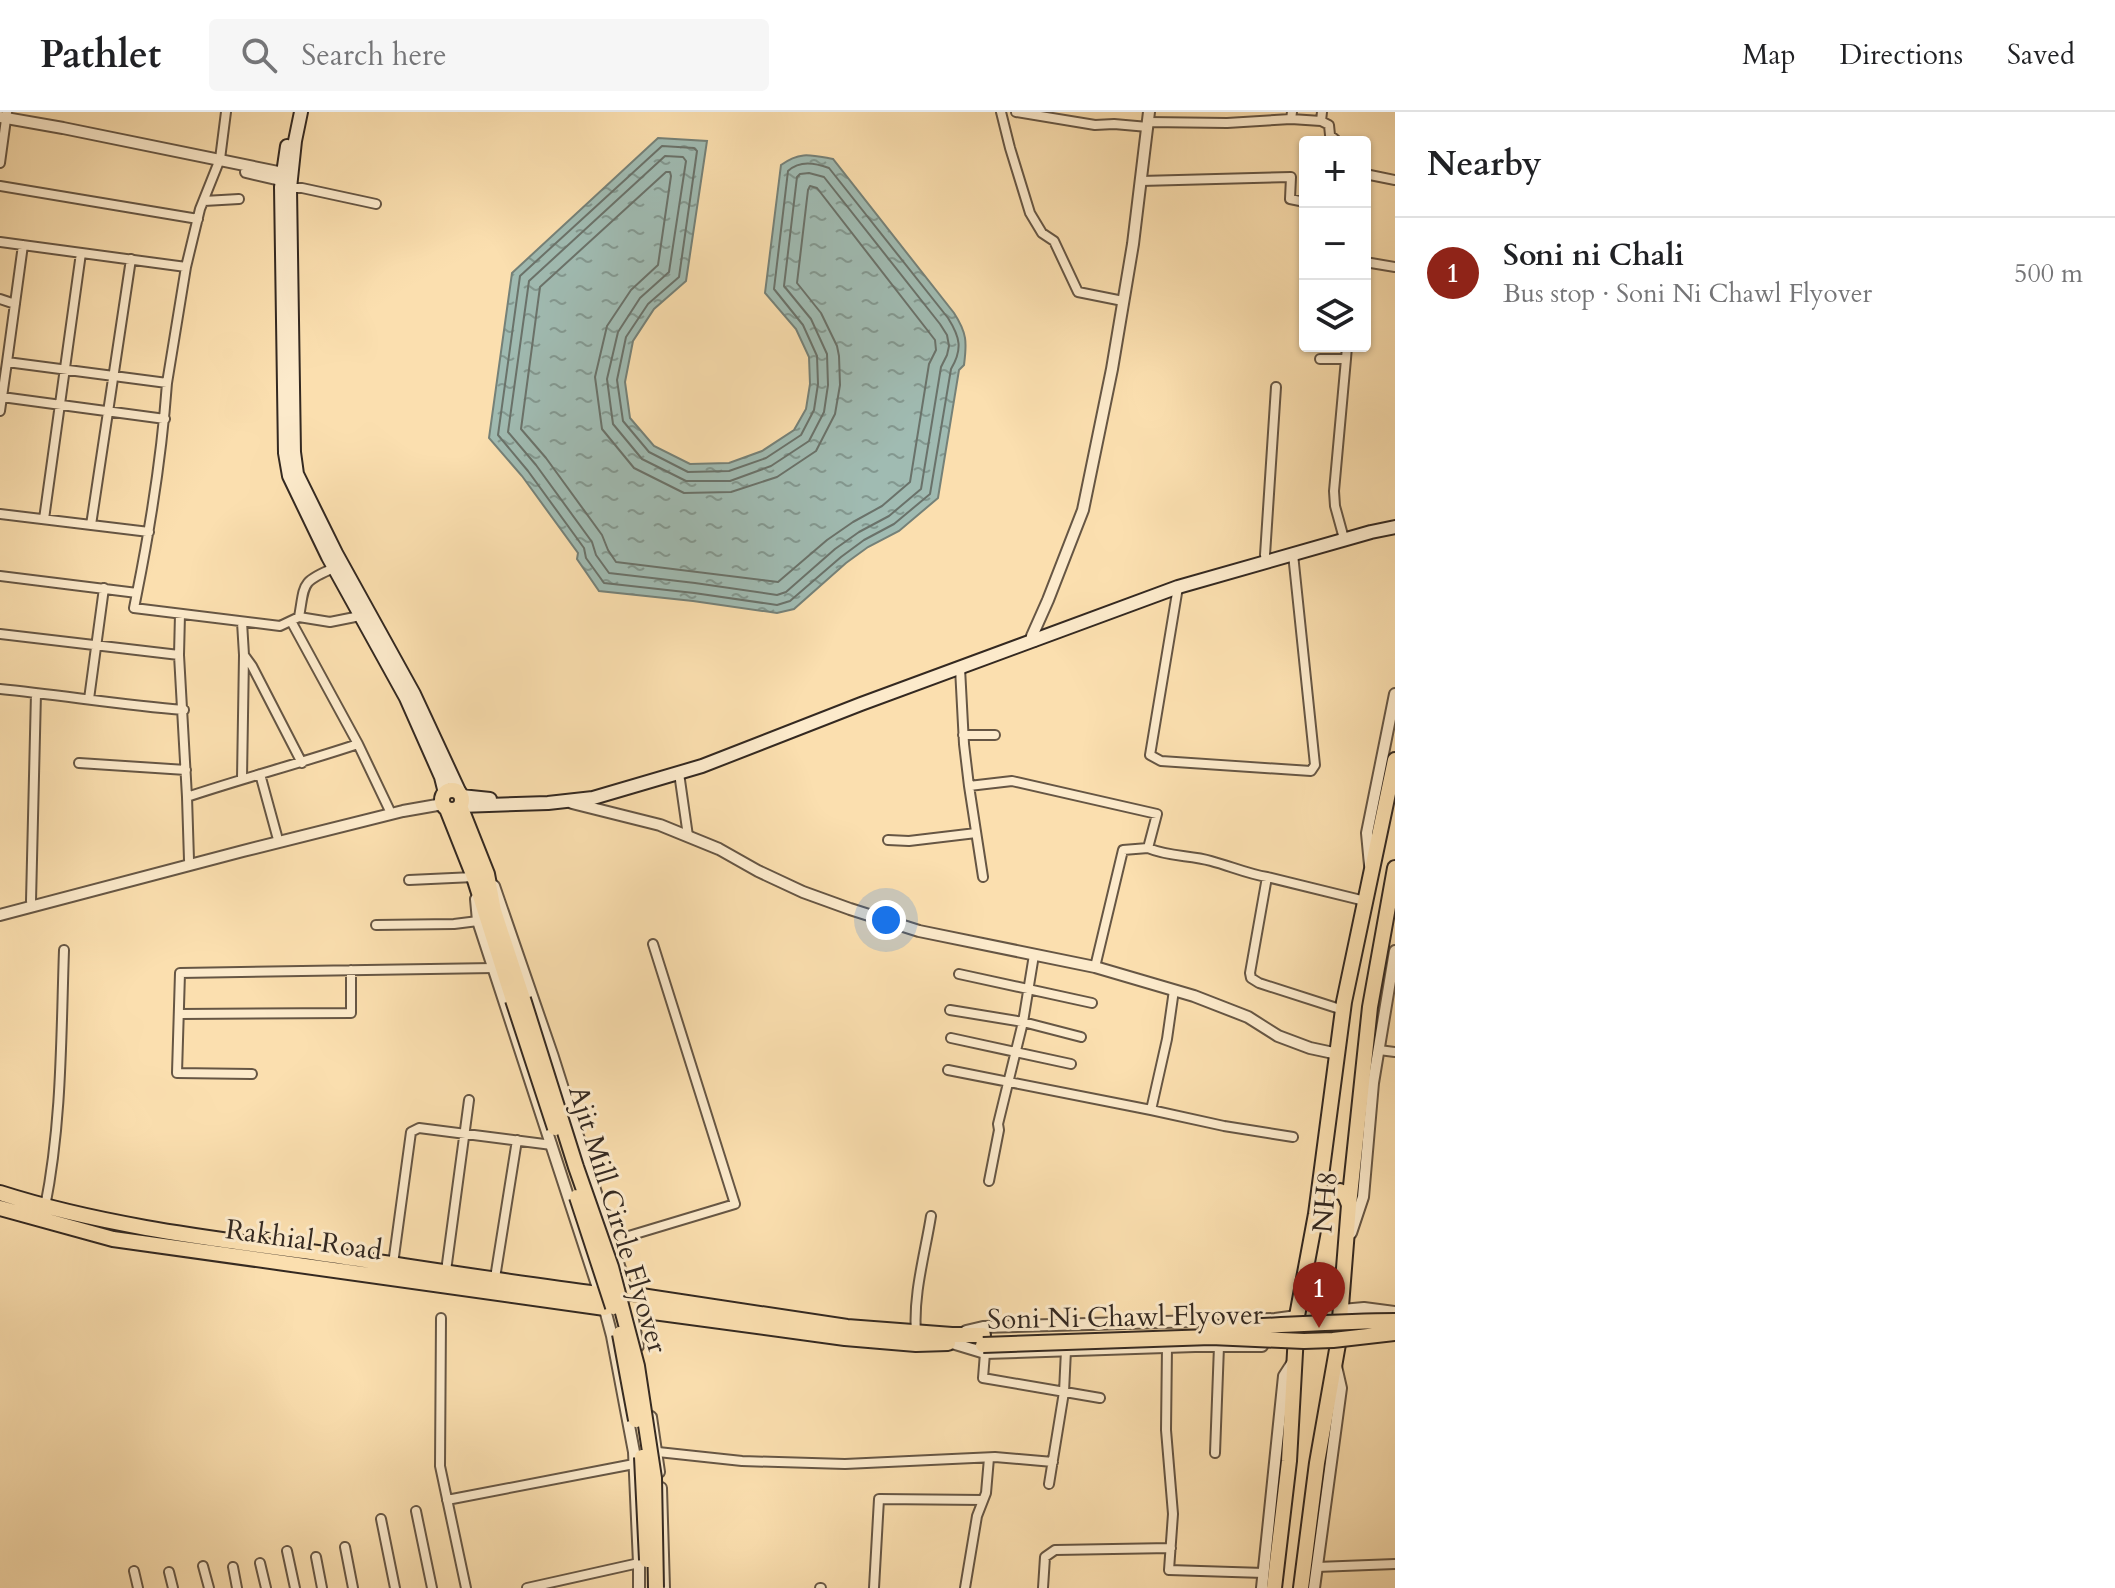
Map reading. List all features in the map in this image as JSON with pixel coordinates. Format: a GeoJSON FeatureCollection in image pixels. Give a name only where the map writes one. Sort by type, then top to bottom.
{"type":"FeatureCollection","features":[{"type":"Feature","properties":{"kind":"main road"},"geometry":{"type":"LineString","coordinates":[[294,112],[287,179],[285,453],[289,476],[334,568],[406,698],[451,800]]}},
{"type":"Feature","properties":{"kind":"main road"},"geometry":{"type":"LineString","coordinates":[[301,112],[287,179],[297,474],[336,553],[414,694],[451,800]]}},
{"type":"Feature","properties":{"kind":"main road"},"geometry":{"type":"LineString","coordinates":[[451,800],[593,798],[679,773],[960,668],[1176,582],[1265,555],[1395,525]]}},
{"type":"Feature","properties":{"kind":"main road"},"geometry":{"type":"LineString","coordinates":[[564,799],[700,761],[859,699],[1178,587],[1395,525]]}},
{"type":"Feature","properties":{"kind":"main road","name":"NH8"},"geometry":{"type":"LineString","coordinates":[[1274,1588],[1288,1473],[1297,1316],[1318,1201],[1343,1010],[1395,760]]}},
{"type":"Feature","properties":{"kind":"main road","name":"Ajit Mill Circle Flyover"},"geometry":{"type":"LineString","coordinates":[[451,800],[480,875],[617,1318],[643,1464],[647,1588]]}},
{"type":"Feature","properties":{"kind":"main road","name":"NH8"},"geometry":{"type":"LineString","coordinates":[[1301,1588],[1315,1477],[1338,1344],[1370,1007],[1395,868]]}},
{"type":"Feature","properties":{"kind":"main road","name":"Ajit Mill Circle Flyover"},"geometry":{"type":"LineString","coordinates":[[518,1000],[611,1267],[637,1366],[654,1478],[656,1588]]}},
{"type":"Feature","properties":{"kind":"main road"},"geometry":{"type":"LineString","coordinates":[[1318,1201],[1325,1194],[1340,1191],[1349,1205]]}},
{"type":"Feature","properties":{"kind":"main road","name":"Rakhial Road"},"geometry":{"type":"LineString","coordinates":[[0,1193],[116,1223],[495,1278],[602,1301]]}},
{"type":"Feature","properties":{"kind":"main road","name":"Rakhial Road"},"geometry":{"type":"LineString","coordinates":[[0,1208],[113,1239],[602,1301]]}},
{"type":"Feature","properties":{"kind":"main road"},"geometry":{"type":"LineString","coordinates":[[629,1302],[952,1339]]}},
{"type":"Feature","properties":{"kind":"main road"},"geometry":{"type":"LineString","coordinates":[[629,1302],[845,1338],[916,1344],[952,1339]]}},
{"type":"Feature","properties":{"kind":"main road","name":"Soni Ni Chawl Flyover"},"geometry":{"type":"LineString","coordinates":[[983,1344],[1306,1323],[1395,1321]]}},
{"type":"Feature","properties":{"kind":"main road","name":"Soni Ni Chawl Flyover"},"geometry":{"type":"LineString","coordinates":[[952,1339],[983,1344],[1211,1337],[1304,1341],[1395,1336]]}},
{"type":"Feature","properties":{"kind":"main road"},"geometry":{"type":"LineString","coordinates":[[1288,1473],[1315,1477]]}},
{"type":"Feature","properties":{"kind":"street"},"geometry":{"type":"LineString","coordinates":[[226,112],[219,162],[198,219],[186,267],[167,383],[149,532],[134,608],[280,626],[295,619],[330,622],[360,616]]}},
{"type":"Feature","properties":{"kind":"street"},"geometry":{"type":"LineString","coordinates":[[1001,112],[1030,213],[1042,233],[1054,241],[1078,292],[1123,301]]}},
{"type":"Feature","properties":{"kind":"street"},"geometry":{"type":"LineString","coordinates":[[1016,112],[1095,125],[1148,120],[1227,123],[1322,116],[1329,125],[1331,136]]}},
{"type":"Feature","properties":{"kind":"street"},"geometry":{"type":"LineString","coordinates":[[0,163],[4,119],[63,128],[219,162],[287,179],[302,188],[376,204]]}},
{"type":"Feature","properties":{"kind":"street"},"geometry":{"type":"LineString","coordinates":[[1033,638],[1083,510],[1112,369],[1148,120]]}},
{"type":"Feature","properties":{"kind":"street"},"geometry":{"type":"LineString","coordinates":[[1371,175],[1395,180]]}},
{"type":"Feature","properties":{"kind":"street"},"geometry":{"type":"LineString","coordinates":[[1141,181],[1291,177],[1290,199],[1299,201]]}},
{"type":"Feature","properties":{"kind":"street"},"geometry":{"type":"LineString","coordinates":[[0,186],[198,219]]}},
{"type":"Feature","properties":{"kind":"street"},"geometry":{"type":"LineString","coordinates":[[204,201],[239,199]]}},
{"type":"Feature","properties":{"kind":"street"},"geometry":{"type":"LineString","coordinates":[[0,242],[186,267]]}},
{"type":"Feature","properties":{"kind":"street"},"geometry":{"type":"LineString","coordinates":[[0,411],[23,245]]}},
{"type":"Feature","properties":{"kind":"street"},"geometry":{"type":"LineString","coordinates":[[44,519],[81,253]]}},
{"type":"Feature","properties":{"kind":"street"},"geometry":{"type":"LineString","coordinates":[[91,525],[131,259]]}},
{"type":"Feature","properties":{"kind":"street"},"geometry":{"type":"LineString","coordinates":[[1371,263],[1395,267]]}},
{"type":"Feature","properties":{"kind":"street"},"geometry":{"type":"LineString","coordinates":[[0,299],[15,304]]}},
{"type":"Feature","properties":{"kind":"street"},"geometry":{"type":"LineString","coordinates":[[1343,535],[1334,491],[1347,352]]}},
{"type":"Feature","properties":{"kind":"street"},"geometry":{"type":"LineString","coordinates":[[1320,359],[1346,359]]}},
{"type":"Feature","properties":{"kind":"street"},"geometry":{"type":"LineString","coordinates":[[7,362],[167,383]]}},
{"type":"Feature","properties":{"kind":"street"},"geometry":{"type":"LineString","coordinates":[[1265,555],[1276,387]]}},
{"type":"Feature","properties":{"kind":"street"},"geometry":{"type":"LineString","coordinates":[[2,397],[165,419]]}},
{"type":"Feature","properties":{"kind":"street"},"geometry":{"type":"LineString","coordinates":[[0,514],[149,532]]}},
{"type":"Feature","properties":{"kind":"street"},"geometry":{"type":"LineString","coordinates":[[1178,587],[1150,755],[1161,761],[1311,771],[1315,765],[1293,554]]}},
{"type":"Feature","properties":{"kind":"street"},"geometry":{"type":"LineString","coordinates":[[334,568],[311,578],[303,588],[295,619],[389,809]]}},
{"type":"Feature","properties":{"kind":"street"},"geometry":{"type":"LineString","coordinates":[[0,576],[137,593]]}},
{"type":"Feature","properties":{"kind":"street"},"geometry":{"type":"LineString","coordinates":[[89,699],[104,588]]}},
{"type":"Feature","properties":{"kind":"street"},"geometry":{"type":"LineString","coordinates":[[180,614],[179,655],[189,860]]}},
{"type":"Feature","properties":{"kind":"street"},"geometry":{"type":"LineString","coordinates":[[242,622],[242,778]]}},
{"type":"Feature","properties":{"kind":"street"},"geometry":{"type":"LineString","coordinates":[[0,634],[179,655]]}},
{"type":"Feature","properties":{"kind":"street"},"geometry":{"type":"LineString","coordinates":[[244,655],[302,763]]}},
{"type":"Feature","properties":{"kind":"street"},"geometry":{"type":"LineString","coordinates":[[960,668],[963,735],[983,877]]}},
{"type":"Feature","properties":{"kind":"street"},"geometry":{"type":"LineString","coordinates":[[0,689],[184,710]]}},
{"type":"Feature","properties":{"kind":"street"},"geometry":{"type":"LineString","coordinates":[[31,901],[36,693]]}},
{"type":"Feature","properties":{"kind":"street"},"geometry":{"type":"LineString","coordinates":[[1371,876],[1367,833],[1395,694]]}},
{"type":"Feature","properties":{"kind":"street"},"geometry":{"type":"LineString","coordinates":[[963,735],[995,735]]}},
{"type":"Feature","properties":{"kind":"street"},"geometry":{"type":"LineString","coordinates":[[187,797],[358,744]]}},
{"type":"Feature","properties":{"kind":"street"},"geometry":{"type":"LineString","coordinates":[[79,763],[186,770]]}},
{"type":"Feature","properties":{"kind":"street"},"geometry":{"type":"LineString","coordinates":[[679,773],[688,836]]}},
{"type":"Feature","properties":{"kind":"street"},"geometry":{"type":"LineString","coordinates":[[260,774],[277,836]]}},
{"type":"Feature","properties":{"kind":"street"},"geometry":{"type":"LineString","coordinates":[[969,786],[1012,781],[1157,814],[1148,848]]}},
{"type":"Feature","properties":{"kind":"street"},"geometry":{"type":"LineString","coordinates":[[564,799],[660,825],[719,849],[803,892],[850,909],[919,931],[1095,967],[1174,990],[1248,1017],[1278,1036],[1338,1054]]}},
{"type":"Feature","properties":{"kind":"street"},"geometry":{"type":"LineString","coordinates":[[0,912],[31,901],[277,836],[389,809],[451,800]]}},
{"type":"Feature","properties":{"kind":"street"},"geometry":{"type":"LineString","coordinates":[[0,912],[451,800]]}},
{"type":"Feature","properties":{"kind":"street"},"geometry":{"type":"LineString","coordinates":[[888,840],[909,841],[976,833]]}},
{"type":"Feature","properties":{"kind":"street"},"geometry":{"type":"LineString","coordinates":[[1095,967],[1123,850],[1148,848],[1163,854],[1208,860],[1252,874],[1365,901]]}},
{"type":"Feature","properties":{"kind":"street"},"geometry":{"type":"LineString","coordinates":[[409,880],[480,875],[493,882],[505,913],[629,1302],[658,1452],[664,1588]]}},
{"type":"Feature","properties":{"kind":"street"},"geometry":{"type":"LineString","coordinates":[[480,875],[478,921],[612,1336],[634,1452],[639,1588]]}},
{"type":"Feature","properties":{"kind":"street"},"geometry":{"type":"LineString","coordinates":[[1267,877],[1251,978],[1343,1010]]}},
{"type":"Feature","properties":{"kind":"street"},"geometry":{"type":"LineString","coordinates":[[376,925],[478,921]]}},
{"type":"Feature","properties":{"kind":"street"},"geometry":{"type":"LineString","coordinates":[[612,1241],[735,1204],[653,944]]}},
{"type":"Feature","properties":{"kind":"street"},"geometry":{"type":"LineString","coordinates":[[45,1207],[53,1168],[60,1102],[64,950]]}},
{"type":"Feature","properties":{"kind":"street"},"geometry":{"type":"LineString","coordinates":[[1346,1250],[1363,1197],[1373,1083],[1395,951]]}},
{"type":"Feature","properties":{"kind":"street"},"geometry":{"type":"LineString","coordinates":[[989,1181],[1034,955]]}},
{"type":"Feature","properties":{"kind":"street"},"geometry":{"type":"LineString","coordinates":[[252,1074],[177,1073],[180,973],[494,968]]}},
{"type":"Feature","properties":{"kind":"street"},"geometry":{"type":"LineString","coordinates":[[179,1014],[351,1013],[351,970]]}},
{"type":"Feature","properties":{"kind":"street"},"geometry":{"type":"LineString","coordinates":[[959,974],[1092,1003]]}},
{"type":"Feature","properties":{"kind":"street"},"geometry":{"type":"LineString","coordinates":[[1151,1110],[1174,990]]}},
{"type":"Feature","properties":{"kind":"street"},"geometry":{"type":"LineString","coordinates":[[950,1010],[1023,1022],[1081,1037]]}},
{"type":"Feature","properties":{"kind":"street"},"geometry":{"type":"LineString","coordinates":[[951,1038],[1071,1064]]}},
{"type":"Feature","properties":{"kind":"street"},"geometry":{"type":"LineString","coordinates":[[1379,1050],[1395,1052]]}},
{"type":"Feature","properties":{"kind":"street"},"geometry":{"type":"LineString","coordinates":[[948,1070],[1293,1137]]}},
{"type":"Feature","properties":{"kind":"street"},"geometry":{"type":"LineString","coordinates":[[446,1271],[469,1100]]}},
{"type":"Feature","properties":{"kind":"street"},"geometry":{"type":"LineString","coordinates":[[393,1264],[411,1132],[419,1128],[552,1145]]}},
{"type":"Feature","properties":{"kind":"street"},"geometry":{"type":"LineString","coordinates":[[495,1278],[517,1140]]}},
{"type":"Feature","properties":{"kind":"street"},"geometry":{"type":"LineString","coordinates":[[916,1333],[915,1317],[931,1216]]}},
{"type":"Feature","properties":{"kind":"street"},"geometry":{"type":"LineString","coordinates":[[602,1301],[629,1302]]}},
{"type":"Feature","properties":{"kind":"street"},"geometry":{"type":"LineString","coordinates":[[1342,1310],[1364,1308],[1395,1312]]}},
{"type":"Feature","properties":{"kind":"street"},"geometry":{"type":"LineString","coordinates":[[952,1339],[983,1327],[1297,1316]]}},
{"type":"Feature","properties":{"kind":"street"},"geometry":{"type":"LineString","coordinates":[[441,1318],[440,1466],[466,1588]]}},
{"type":"Feature","properties":{"kind":"street"},"geometry":{"type":"LineString","coordinates":[[1338,1344],[1395,1336]]}},
{"type":"Feature","properties":{"kind":"street"},"geometry":{"type":"LineString","coordinates":[[1100,1398],[983,1378],[983,1344],[1066,1350],[1219,1346],[1295,1353],[1284,1376],[1262,1588]]}},
{"type":"Feature","properties":{"kind":"street"},"geometry":{"type":"LineString","coordinates":[[1215,1453],[1219,1346]]}},
{"type":"Feature","properties":{"kind":"street"},"geometry":{"type":"LineString","coordinates":[[1167,1347],[1166,1430],[1173,1514],[1169,1570],[1264,1573]]}},
{"type":"Feature","properties":{"kind":"street"},"geometry":{"type":"LineString","coordinates":[[1049,1484],[1064,1392],[1066,1350]]}},
{"type":"Feature","properties":{"kind":"street"},"geometry":{"type":"LineString","coordinates":[[1314,1588],[1341,1388],[1335,1360]]}},
{"type":"Feature","properties":{"kind":"street"},"geometry":{"type":"LineString","coordinates":[[658,1452],[742,1461],[845,1464],[989,1458],[1053,1462]]}},
{"type":"Feature","properties":{"kind":"street"},"geometry":{"type":"LineString","coordinates":[[965,1588],[977,1516],[986,1493],[989,1458]]}},
{"type":"Feature","properties":{"kind":"street"},"geometry":{"type":"LineString","coordinates":[[447,1500],[634,1464]]}},
{"type":"Feature","properties":{"kind":"street"},"geometry":{"type":"LineString","coordinates":[[874,1588],[879,1499],[983,1500]]}},
{"type":"Feature","properties":{"kind":"street"},"geometry":{"type":"LineString","coordinates":[[416,1511],[432,1588]]}},
{"type":"Feature","properties":{"kind":"street"},"geometry":{"type":"LineString","coordinates":[[381,1519],[395,1588]]}},
{"type":"Feature","properties":{"kind":"street"},"geometry":{"type":"LineString","coordinates":[[345,1547],[353,1588]]}},
{"type":"Feature","properties":{"kind":"street"},"geometry":{"type":"LineString","coordinates":[[1043,1588],[1045,1557],[1055,1550],[1171,1548]]}},
{"type":"Feature","properties":{"kind":"street"},"geometry":{"type":"LineString","coordinates":[[287,1551],[295,1588]]}},
{"type":"Feature","properties":{"kind":"street"},"geometry":{"type":"LineString","coordinates":[[316,1557],[322,1588]]}},
{"type":"Feature","properties":{"kind":"street"},"geometry":{"type":"LineString","coordinates":[[260,1563],[266,1588]]}},
{"type":"Feature","properties":{"kind":"street"},"geometry":{"type":"LineString","coordinates":[[527,1588],[639,1563]]}},
{"type":"Feature","properties":{"kind":"street"},"geometry":{"type":"LineString","coordinates":[[1317,1567],[1395,1564]]}},
{"type":"Feature","properties":{"kind":"street"},"geometry":{"type":"LineString","coordinates":[[203,1566],[209,1588]]}},
{"type":"Feature","properties":{"kind":"street"},"geometry":{"type":"LineString","coordinates":[[233,1567],[237,1588]]}},
{"type":"Feature","properties":{"kind":"street"},"geometry":{"type":"LineString","coordinates":[[134,1571],[138,1588]]}},
{"type":"Feature","properties":{"kind":"street"},"geometry":{"type":"LineString","coordinates":[[169,1572],[173,1588]]}},
{"type":"Feature","properties":{"kind":"water"},"geometry":{"type":"Polygon","coordinates":[[[658,138],[707,141],[686,281],[654,309],[633,341],[625,382],[630,418],[654,446],[690,464],[729,463],[762,451],[794,430],[806,409],[810,384],[809,357],[796,329],[765,293],[781,165],[794,158],[812,155],[833,159],[954,313],[964,332],[964,365],[959,370],[938,498],[899,531],[846,563],[794,609],[777,613],[599,591],[577,559],[578,553],[522,476],[489,438],[512,273],[658,138]]]}},
{"type":"Feature","properties":{"kind":"place","name":"Soni ni Chali"},"geometry":{"type":"Point","coordinates":[1319,1328]}}]}
